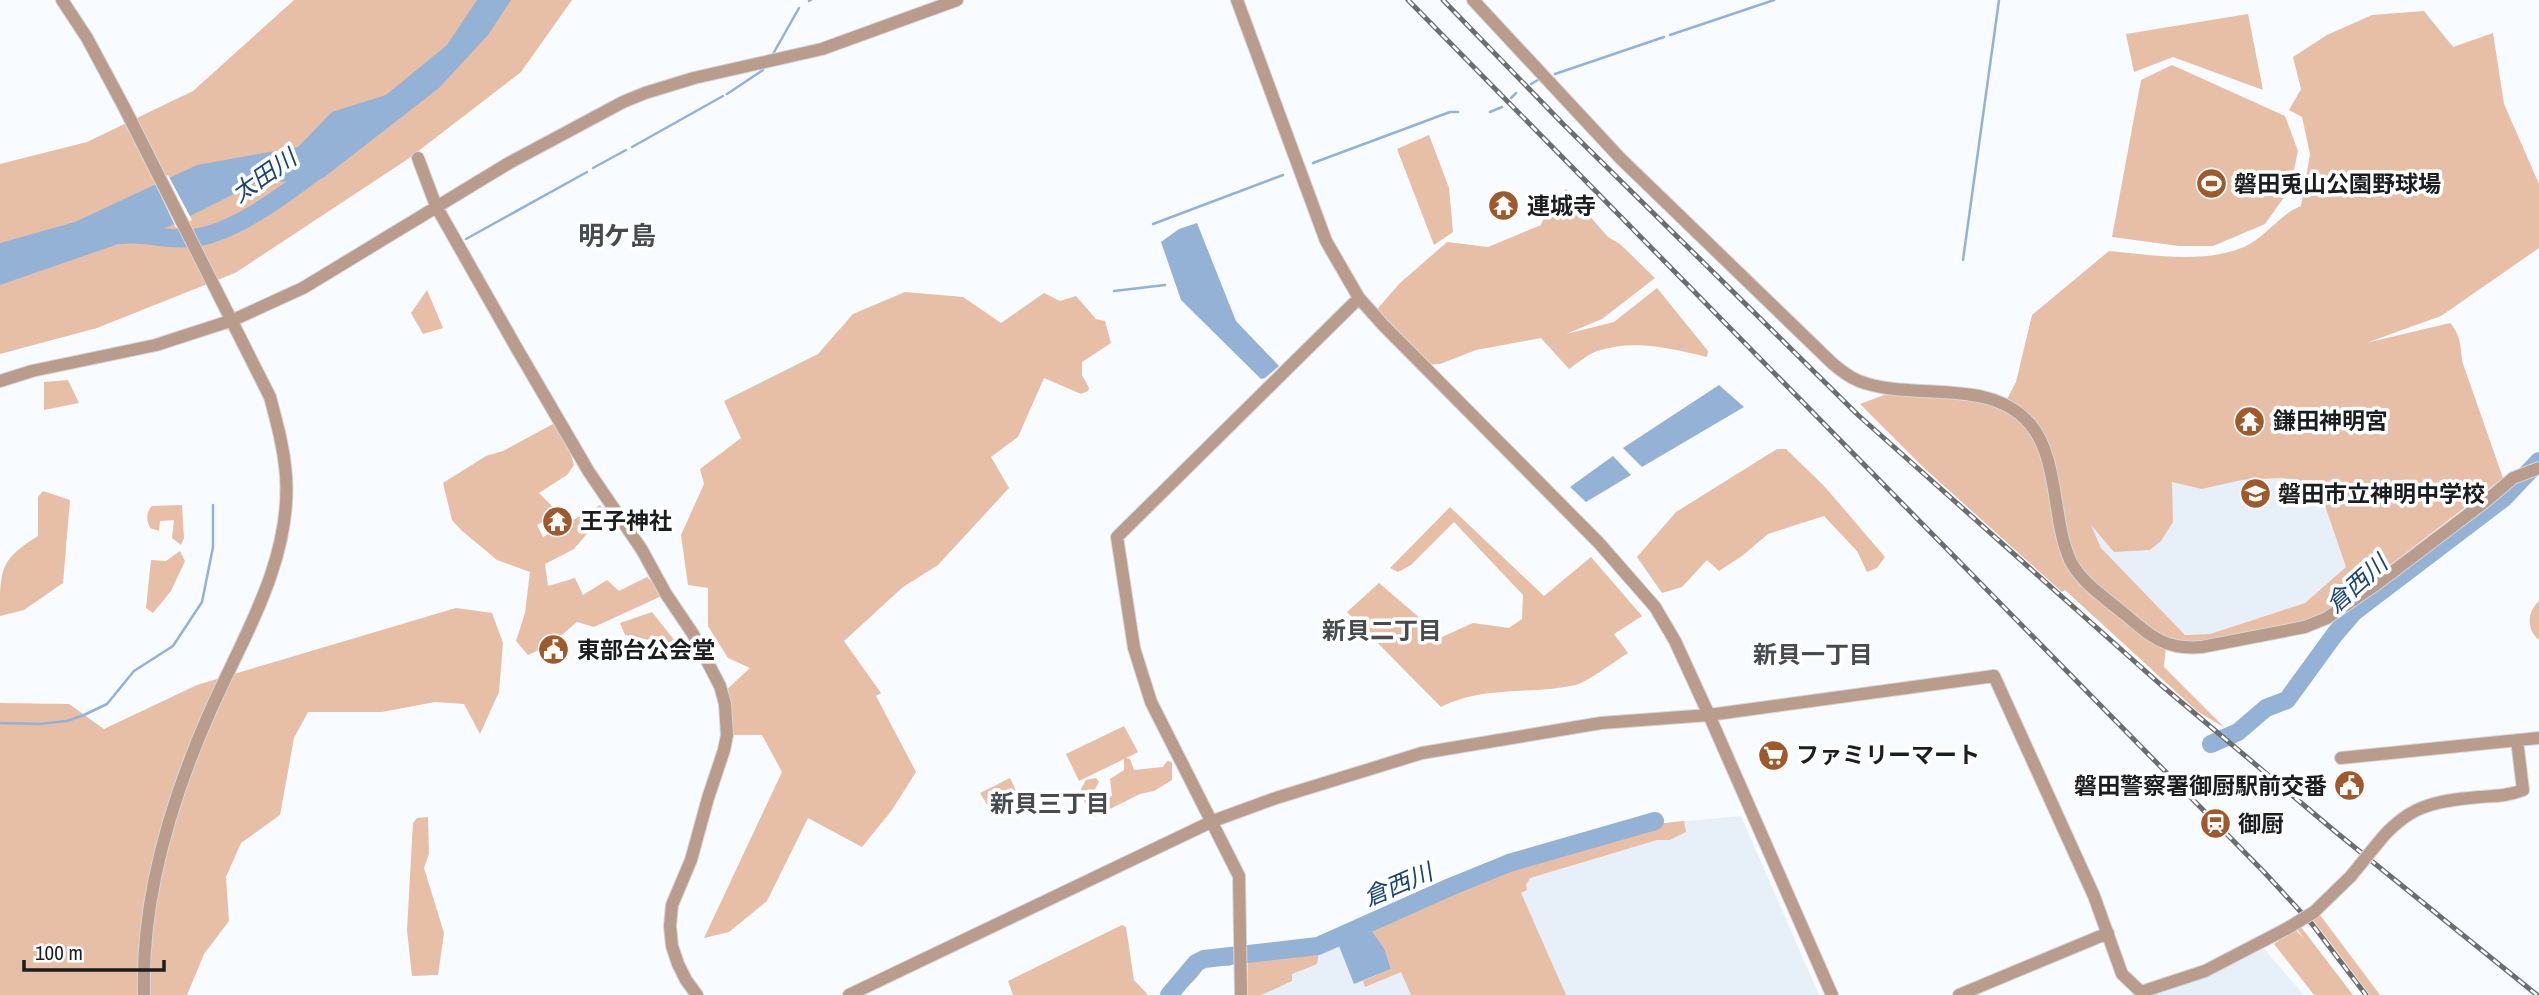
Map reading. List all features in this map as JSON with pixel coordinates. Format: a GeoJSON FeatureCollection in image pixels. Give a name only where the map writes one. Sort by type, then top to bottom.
{"type":"FeatureCollection","features":[{"type":"Feature","properties":{"kind":"street"},"geometry":{"type":"LineString","coordinates":[[62,0],[87,38],[131,120],[270,397],[281,438],[286,476],[281,538],[265,590],[207,719],[178,794],[150,894],[144,995]]}},
{"type":"Feature","properties":{"kind":"street"},"geometry":{"type":"LineString","coordinates":[[0,381],[32,371],[156,345],[233,320],[303,288],[509,163],[645,93],[694,78],[822,49],[957,0]]}},
{"type":"Feature","properties":{"kind":"street"},"geometry":{"type":"LineString","coordinates":[[1237,0],[1326,242],[1359,298],[1641,587],[1655,607],[1675,641],[1709,715],[1832,995]]}},
{"type":"Feature","properties":{"kind":"street"},"geometry":{"type":"LineString","coordinates":[[1474,0],[1621,159],[1832,363],[1858,381],[1986,398],[2005,403],[2018,411],[2038,435],[2046,456],[2064,541],[2078,573],[2147,634],[2166,645],[2183,649],[2202,647],[2317,623],[2364,593],[2486,502],[2513,478],[2539,468]]}},
{"type":"Feature","properties":{"kind":"street"},"geometry":{"type":"LineString","coordinates":[[418,159],[436,206],[589,472],[642,550],[720,686],[725,704],[727,735],[724,750],[691,860],[672,905],[670,926],[672,946],[678,964],[697,995]]}},
{"type":"Feature","properties":{"kind":"street"},"geometry":{"type":"LineString","coordinates":[[1241,995],[1239,876],[1151,702],[1134,648],[1117,537],[1359,298]]}},
{"type":"Feature","properties":{"kind":"street"},"geometry":{"type":"LineString","coordinates":[[849,995],[1213,821],[1339,778],[1445,748],[1601,723],[1709,715],[1994,676],[2094,896],[2122,974],[2141,992],[2205,971],[2314,912],[2351,876],[2405,815],[2442,800],[2510,795],[2523,790],[2517,740]]}},
{"type":"Feature","properties":{"kind":"street"},"geometry":{"type":"LineString","coordinates":[[2341,758],[2539,738]]}},
{"type":"Feature","properties":{"kind":"street"},"geometry":{"type":"LineString","coordinates":[[1959,995],[2108,933]]}},
{"type":"Feature","properties":{"kind":"shaded area"},"geometry":{"type":"Polygon","coordinates":[[[294,0],[572,0],[521,72],[408,159],[235,273],[97,328],[0,354],[0,164],[87,142],[193,91],[294,0]]]}},
{"type":"Feature","properties":{"kind":"shaded area"},"geometry":{"type":"Polygon","coordinates":[[[2424,11],[2453,47],[2493,33],[2504,104],[2539,184],[2539,248],[2441,316],[2366,343],[2450,323],[2458,336],[2462,361],[2503,478],[2324,616],[2221,643],[2166,645],[2164,667],[2225,728],[2197,711],[2065,590],[2062,592],[1923,467],[1860,404],[1903,388],[2005,403],[2016,382],[2032,315],[2109,251],[2195,257],[2228,252],[2259,238],[2286,214],[2301,206],[2310,154],[2302,117],[2289,110],[2301,89],[2293,57],[2327,35],[2372,15],[2424,11]],[[2282,478],[2242,480],[2202,489],[2172,482],[2173,522],[2161,541],[2150,550],[2114,552],[2091,525],[2101,548],[2185,635],[2210,634],[2305,603],[2346,567],[2317,482],[2282,478]]]}},
{"type":"Feature","properties":{"kind":"shaded area"},"geometry":{"type":"Polygon","coordinates":[[[2248,14],[2263,90],[2173,57],[2134,72],[2126,34],[2248,14]]]}},
{"type":"Feature","properties":{"kind":"shaded area"},"geometry":{"type":"Polygon","coordinates":[[[2172,65],[2285,116],[2298,151],[2290,189],[2265,224],[2213,246],[2179,246],[2112,237],[2141,80],[2172,65]]]}},
{"type":"Feature","properties":{"kind":"shaded area"},"geometry":{"type":"Polygon","coordinates":[[[1429,135],[1449,188],[1453,232],[1434,245],[1397,149],[1429,135]]]}},
{"type":"Feature","properties":{"kind":"shaded area"},"geometry":{"type":"Polygon","coordinates":[[[1566,189],[1608,237],[1620,244],[1655,278],[1602,319],[1566,334],[1614,322],[1657,288],[1708,351],[1707,357],[1639,345],[1611,347],[1594,352],[1569,369],[1541,338],[1476,350],[1440,364],[1422,365],[1373,314],[1399,284],[1447,242],[1488,247],[1541,225],[1547,209],[1566,189]]]}},
{"type":"Feature","properties":{"kind":"shaded area"},"geometry":{"type":"Polygon","coordinates":[[[427,290],[443,328],[423,334],[411,313],[427,290]]]}},
{"type":"Feature","properties":{"kind":"shaded area"},"geometry":{"type":"Polygon","coordinates":[[[905,292],[963,297],[1001,323],[1044,293],[1060,301],[1076,296],[1096,319],[1105,321],[1111,343],[1082,362],[1082,375],[1088,391],[1081,394],[1044,378],[1018,437],[991,457],[1009,488],[938,565],[903,587],[844,641],[881,693],[876,696],[916,772],[892,810],[862,847],[808,818],[767,901],[729,932],[704,938],[782,772],[762,735],[727,735],[722,694],[750,668],[728,658],[708,626],[708,588],[688,585],[681,535],[704,484],[700,469],[741,438],[724,401],[818,354],[853,314],[905,292]]]}},
{"type":"Feature","properties":{"kind":"shaded area"},"geometry":{"type":"Polygon","coordinates":[[[68,380],[79,403],[44,410],[44,382],[68,380]]]}},
{"type":"Feature","properties":{"kind":"shaded area","name":"磐田市立神明中学校"},"geometry":{"type":"Polygon","coordinates":[[[2073,389],[2202,489],[2242,480],[2282,478],[2317,482],[2384,461],[2346,567],[2305,603],[2210,634],[2184,635],[2101,548],[2089,521],[2073,389]]]}},
{"type":"Feature","properties":{"kind":"shaded area"},"geometry":{"type":"Polygon","coordinates":[[[553,424],[566,438],[574,465],[567,475],[539,493],[559,513],[537,525],[543,537],[600,505],[610,520],[591,529],[574,549],[545,564],[548,586],[575,578],[583,595],[607,580],[619,591],[647,577],[666,594],[594,627],[577,622],[550,645],[528,655],[516,641],[525,613],[530,572],[497,560],[461,530],[452,520],[443,483],[486,456],[503,451],[553,424]]]}},
{"type":"Feature","properties":{"kind":"shaded area"},"geometry":{"type":"Polygon","coordinates":[[[1777,449],[1786,449],[1825,487],[1885,557],[1877,568],[1867,572],[1857,551],[1824,516],[1768,534],[1719,571],[1707,560],[1682,587],[1662,593],[1637,557],[1676,512],[1777,449]]]}},
{"type":"Feature","properties":{"kind":"shaded area"},"geometry":{"type":"Polygon","coordinates":[[[43,491],[70,500],[63,583],[24,610],[0,616],[5,567],[16,552],[38,536],[38,497],[43,491]]]}},
{"type":"Feature","properties":{"kind":"shaded area"},"geometry":{"type":"Polygon","coordinates":[[[182,505],[184,538],[181,545],[172,538],[174,520],[160,521],[159,531],[150,528],[147,517],[152,506],[182,505]]]}},
{"type":"Feature","properties":{"kind":"shaded area"},"geometry":{"type":"Polygon","coordinates":[[[1450,507],[1544,596],[1591,557],[1642,616],[1614,634],[1628,653],[1576,685],[1491,693],[1457,700],[1441,707],[1347,612],[1379,583],[1442,637],[1473,623],[1509,628],[1522,619],[1523,595],[1454,522],[1411,565],[1398,572],[1390,568],[1450,507]]]}},
{"type":"Feature","properties":{"kind":"shaded area"},"geometry":{"type":"Polygon","coordinates":[[[180,551],[185,561],[171,591],[153,613],[146,608],[151,560],[166,561],[180,551]]]}},
{"type":"Feature","properties":{"kind":"shaded area"},"geometry":{"type":"Polygon","coordinates":[[[2539,601],[2539,640],[2530,626],[2530,615],[2539,601]]]}},
{"type":"Feature","properties":{"kind":"shaded area"},"geometry":{"type":"Polygon","coordinates":[[[456,608],[492,613],[503,643],[499,692],[480,734],[464,704],[435,702],[382,712],[308,712],[294,738],[280,815],[241,843],[226,877],[229,921],[204,954],[187,995],[0,995],[0,703],[69,704],[104,729],[197,685],[456,608]]]}},
{"type":"Feature","properties":{"kind":"shaded area"},"geometry":{"type":"Polygon","coordinates":[[[652,612],[679,646],[625,635],[620,623],[652,612]]]}},
{"type":"Feature","properties":{"kind":"shaded area"},"geometry":{"type":"Polygon","coordinates":[[[1124,726],[1138,752],[1126,758],[1130,759],[1134,770],[1163,767],[1167,761],[1172,762],[1172,780],[1154,791],[1140,794],[1094,817],[1084,801],[1081,789],[1086,780],[1096,778],[1099,782],[1095,789],[1100,800],[1112,796],[1110,779],[1124,770],[1124,759],[1079,781],[1066,754],[1124,726]]]}},
{"type":"Feature","properties":{"kind":"shaded area"},"geometry":{"type":"Polygon","coordinates":[[[1010,778],[1017,793],[988,806],[980,793],[1010,778]]]}},
{"type":"Feature","properties":{"kind":"shaded area"},"geometry":{"type":"Polygon","coordinates":[[[1741,816],[1819,995],[1247,995],[1248,958],[1320,947],[1513,865],[1655,824],[1741,816]]]}},
{"type":"Feature","properties":{"kind":"shaded area"},"geometry":{"type":"Polygon","coordinates":[[[428,817],[429,854],[424,868],[444,933],[438,975],[412,976],[407,930],[413,823],[417,818],[428,817]]]}},
{"type":"Feature","properties":{"kind":"shaded area"},"geometry":{"type":"Polygon","coordinates":[[[1684,821],[1686,832],[1670,840],[1657,840],[1530,878],[1526,885],[1527,890],[1521,893],[1566,995],[1411,995],[1401,972],[1365,987],[1363,981],[1391,969],[1384,948],[1369,927],[1513,865],[1655,824],[1684,821]]]}},
{"type":"Feature","properties":{"kind":"shaded area"},"geometry":{"type":"Polygon","coordinates":[[[2320,915],[2380,995],[2370,995],[2313,920],[2320,915]]]}},
{"type":"Feature","properties":{"kind":"shaded area"},"geometry":{"type":"Polygon","coordinates":[[[1122,925],[1126,927],[1134,980],[1148,995],[1013,995],[1008,981],[1122,925]]]}},
{"type":"Feature","properties":{"kind":"shaded area"},"geometry":{"type":"Polygon","coordinates":[[[2301,927],[2353,995],[2314,995],[2274,944],[2295,929],[2304,939],[2297,929],[2301,927]]]}},
{"type":"Feature","properties":{"kind":"shaded area"},"geometry":{"type":"Polygon","coordinates":[[[1320,947],[1317,964],[1292,974],[1292,981],[1261,995],[1247,995],[1248,958],[1320,947]]]}},
{"type":"Feature","properties":{"kind":"shaded area"},"geometry":{"type":"Polygon","coordinates":[[[2264,949],[2304,995],[2154,995],[2209,975],[2264,949]]]}},
{"type":"Feature","properties":{"kind":"shaded area"},"geometry":{"type":"Polygon","coordinates":[[[1217,956],[1233,961],[1230,966],[1204,968],[1190,984],[1178,985],[1193,966],[1217,956]]]}},
{"type":"Feature","properties":{"kind":"water"},"geometry":{"type":"Polygon","coordinates":[[[477,0],[511,0],[488,35],[439,88],[323,178],[254,184],[170,226],[0,285],[0,243],[75,222],[197,165],[298,147],[332,112],[386,95],[447,45],[477,0]]]}},
{"type":"Feature","properties":{"kind":"water"},"geometry":{"type":"Polygon","coordinates":[[[1197,223],[1236,321],[1279,366],[1265,378],[1261,379],[1181,300],[1161,242],[1179,229],[1197,223]]]}},
{"type":"Feature","properties":{"kind":"water"},"geometry":{"type":"Polygon","coordinates":[[[1719,385],[1744,407],[1642,467],[1623,448],[1719,385]]]}},
{"type":"Feature","properties":{"kind":"water"},"geometry":{"type":"Polygon","coordinates":[[[1613,456],[1631,475],[1586,502],[1570,487],[1613,456]]]}},
{"type":"Feature","properties":{"kind":"water"},"geometry":{"type":"Polygon","coordinates":[[[1369,927],[1384,948],[1391,969],[1354,984],[1337,941],[1369,927]]]}},
{"type":"Feature","properties":{"kind":"pier"},"geometry":{"type":"Polygon","coordinates":[[[168,175],[192,220],[176,228],[154,181],[168,175]]]}},
{"type":"Feature","properties":{"kind":"waterway"},"geometry":{"type":"LineString","coordinates":[[1670,35],[1774,0]]}},
{"type":"Feature","properties":{"kind":"waterway"},"geometry":{"type":"LineString","coordinates":[[1963,260],[1999,0]]}},
{"type":"Feature","properties":{"kind":"waterway"},"geometry":{"type":"LineString","coordinates":[[773,54],[799,8]]}},
{"type":"Feature","properties":{"kind":"waterway"},"geometry":{"type":"LineString","coordinates":[[1555,74],[1664,37]]}},
{"type":"Feature","properties":{"kind":"waterway"},"geometry":{"type":"LineString","coordinates":[[727,94],[763,70]]}},
{"type":"Feature","properties":{"kind":"waterway"},"geometry":{"type":"LineString","coordinates":[[1531,84],[1538,80]]}},
{"type":"Feature","properties":{"kind":"waterway"},"geometry":{"type":"LineString","coordinates":[[1511,98],[1516,93]]}},
{"type":"Feature","properties":{"kind":"waterway"},"geometry":{"type":"LineString","coordinates":[[632,147],[723,96]]}},
{"type":"Feature","properties":{"kind":"waterway"},"geometry":{"type":"LineString","coordinates":[[1490,112],[1502,107]]}},
{"type":"Feature","properties":{"kind":"waterway"},"geometry":{"type":"LineString","coordinates":[[1313,163],[1450,112],[1458,112]]}},
{"type":"Feature","properties":{"kind":"waterway"},"geometry":{"type":"LineString","coordinates":[[593,168],[626,150]]}},
{"type":"Feature","properties":{"kind":"waterway","name":"太田川"},"geometry":{"type":"LineString","coordinates":[[121,235],[183,239],[208,235],[260,210],[321,167]]}},
{"type":"Feature","properties":{"kind":"waterway"},"geometry":{"type":"LineString","coordinates":[[466,239],[587,172]]}},
{"type":"Feature","properties":{"kind":"waterway"},"geometry":{"type":"LineString","coordinates":[[1153,224],[1283,175]]}},
{"type":"Feature","properties":{"kind":"waterway"},"geometry":{"type":"LineString","coordinates":[[1114,291],[1165,285]]}},
{"type":"Feature","properties":{"kind":"waterway","name":"倉西川"},"geometry":{"type":"LineString","coordinates":[[2211,744],[2238,732],[2266,708],[2287,700],[2354,612],[2504,498],[2539,461]]}},
{"type":"Feature","properties":{"kind":"waterway"},"geometry":{"type":"LineString","coordinates":[[0,723],[39,724],[67,721],[84,715],[107,704],[134,671],[173,646],[202,602],[213,547],[213,505]]}},
{"type":"Feature","properties":{"kind":"waterway","name":"倉西川"},"geometry":{"type":"LineString","coordinates":[[1169,995],[1196,963],[1204,959],[1318,946],[1509,863],[1655,821]]}},
{"type":"Feature","properties":{"kind":"railway"},"geometry":{"type":"LineString","coordinates":[[1408,0],[2264,872],[2312,924],[2366,995]]}},
{"type":"Feature","properties":{"kind":"railway"},"geometry":{"type":"LineString","coordinates":[[1443,0],[1564,125],[1858,415],[2161,685],[2337,833],[2537,995]]}},
{"type":"Feature","properties":{"kind":"place","name":"磐田兎山公園野球場"},"geometry":{"type":"Point","coordinates":[2211,184]}},
{"type":"Feature","properties":{"kind":"place","name":"連城寺"},"geometry":{"type":"Point","coordinates":[1504,206]}},
{"type":"Feature","properties":{"kind":"place","name":"鎌田神明宮"},"geometry":{"type":"Point","coordinates":[2250,421]}},
{"type":"Feature","properties":{"kind":"place","name":"磐田市立神明中学校"},"geometry":{"type":"Point","coordinates":[2255,494]}},
{"type":"Feature","properties":{"kind":"place","name":"王子神社"},"geometry":{"type":"Point","coordinates":[557,521]}},
{"type":"Feature","properties":{"kind":"place","name":"東部台公会堂"},"geometry":{"type":"Point","coordinates":[554,650]}},
{"type":"Feature","properties":{"kind":"place","name":"ファミリーマート"},"geometry":{"type":"Point","coordinates":[1773,755]}},
{"type":"Feature","properties":{"kind":"place","name":"磐田警察署御厨駅前交番"},"geometry":{"type":"Point","coordinates":[2350,786]}},
{"type":"Feature","properties":{"kind":"place","name":"御厨"},"geometry":{"type":"Point","coordinates":[2215,824]}},
{"type":"Feature","properties":{"kind":"district","name":"明ケ島"},"geometry":{"type":"Point","coordinates":[617,236]}},
{"type":"Feature","properties":{"kind":"district","name":"新貝二丁目"},"geometry":{"type":"Point","coordinates":[1382,631]}},
{"type":"Feature","properties":{"kind":"district","name":"新貝一丁目"},"geometry":{"type":"Point","coordinates":[1813,655]}},
{"type":"Feature","properties":{"kind":"district","name":"新貝三丁目"},"geometry":{"type":"Point","coordinates":[1050,804]}}]}
